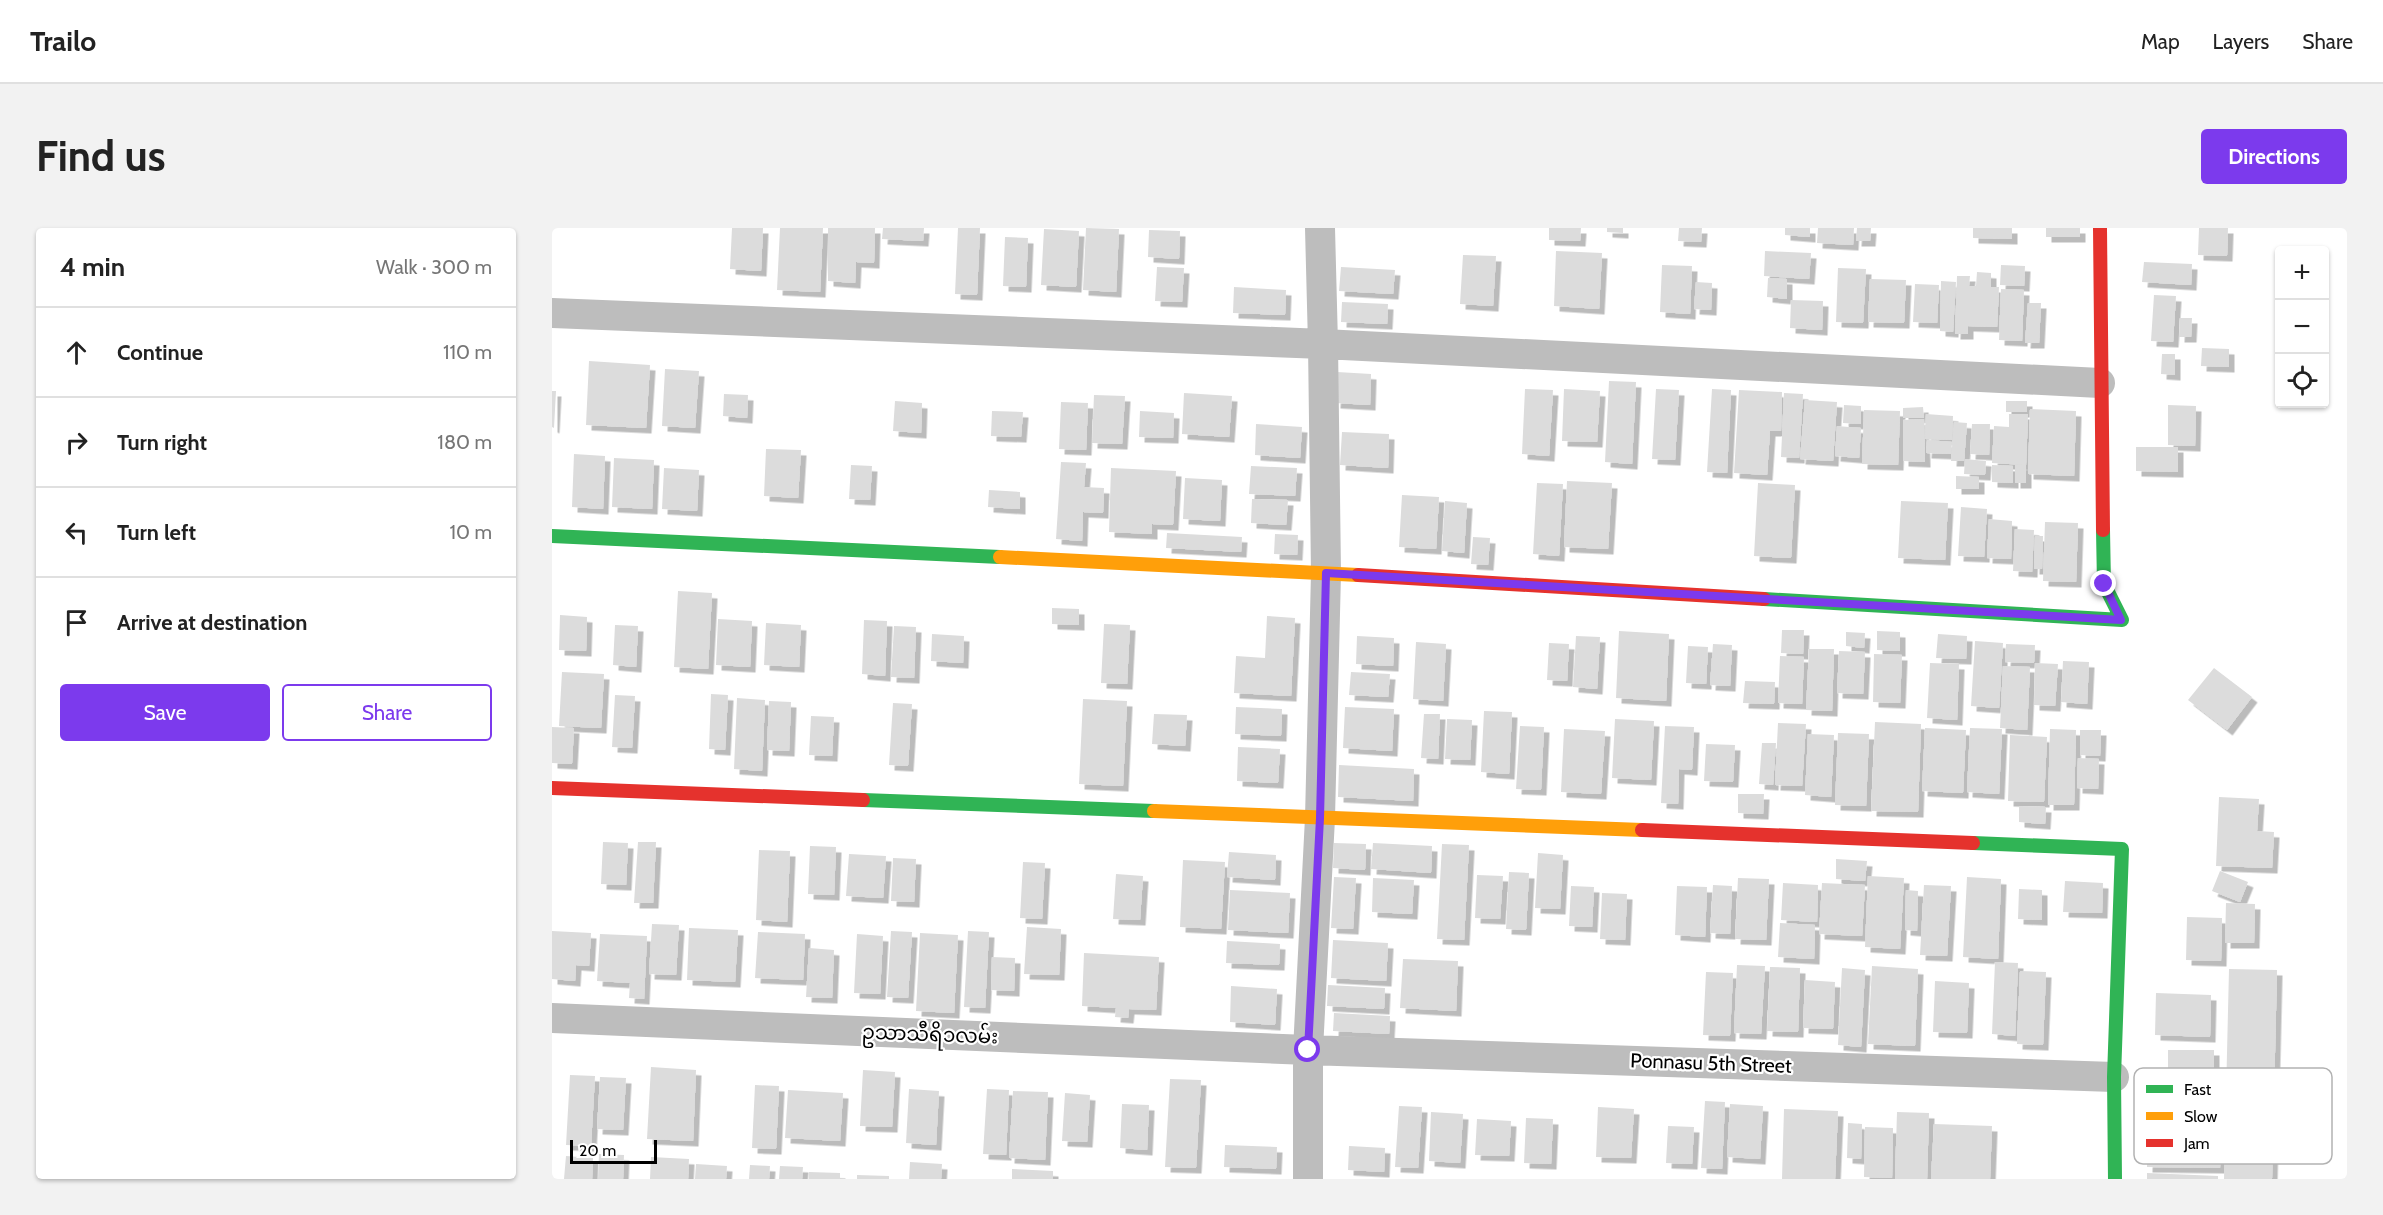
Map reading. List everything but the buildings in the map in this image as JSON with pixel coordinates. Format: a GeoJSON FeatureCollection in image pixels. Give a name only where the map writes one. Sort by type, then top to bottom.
{"type":"FeatureCollection","features":[{"type":"Feature","properties":{"kind":"street"},"geometry":{"type":"LineString","coordinates":[[1308,1179],[1308,1050],[1320,818],[1326,573],[1320,228]]}},
{"type":"Feature","properties":{"kind":"street"},"geometry":{"type":"LineString","coordinates":[[552,536],[1326,573],[2121,620],[2104,584],[2100,228]]}},
{"type":"Feature","properties":{"kind":"street"},"geometry":{"type":"LineString","coordinates":[[552,313],[1323,345],[2100,383]]}},
{"type":"Feature","properties":{"kind":"street"},"geometry":{"type":"LineString","coordinates":[[552,788],[2122,849],[2114,1077],[2115,1179]]}},
{"type":"Feature","properties":{"kind":"street","name":"ဥသာသီရိ၁လမ်း"},"geometry":{"type":"LineString","coordinates":[[552,1018],[1308,1050]]}},
{"type":"Feature","properties":{"kind":"street","name":"Ponnasu 5th Street"},"geometry":{"type":"LineString","coordinates":[[1308,1050],[2114,1077]]}},
{"type":"Feature","properties":{"kind":"traffic: fast"},"geometry":{"type":"LineString","coordinates":[[1764,599],[2122,620],[2104,584],[2103,530]]}},
{"type":"Feature","properties":{"kind":"traffic: fast"},"geometry":{"type":"LineString","coordinates":[[552,536],[1000,557]]}},
{"type":"Feature","properties":{"kind":"traffic: fast"},"geometry":{"type":"LineString","coordinates":[[863,800],[1154,811]]}},
{"type":"Feature","properties":{"kind":"traffic: fast"},"geometry":{"type":"LineString","coordinates":[[1973,843],[2122,849],[2114,1077],[2115,1179]]}},
{"type":"Feature","properties":{"kind":"traffic: slow"},"geometry":{"type":"LineString","coordinates":[[1000,557],[1358,575]]}},
{"type":"Feature","properties":{"kind":"traffic: slow"},"geometry":{"type":"LineString","coordinates":[[1154,811],[1642,830]]}},
{"type":"Feature","properties":{"kind":"traffic: jam"},"geometry":{"type":"LineString","coordinates":[[2100,228],[2103,530]]}},
{"type":"Feature","properties":{"kind":"traffic: jam"},"geometry":{"type":"LineString","coordinates":[[1358,575],[1764,599]]}},
{"type":"Feature","properties":{"kind":"traffic: jam"},"geometry":{"type":"LineString","coordinates":[[552,788],[863,800]]}},
{"type":"Feature","properties":{"kind":"traffic: jam"},"geometry":{"type":"LineString","coordinates":[[1642,830],[1973,843]]}},
{"type":"Feature","properties":{"kind":"route"},"geometry":{"type":"LineString","coordinates":[[1308,1050],[1320,818],[1326,573],[2121,620],[2104,584]]}}]}
